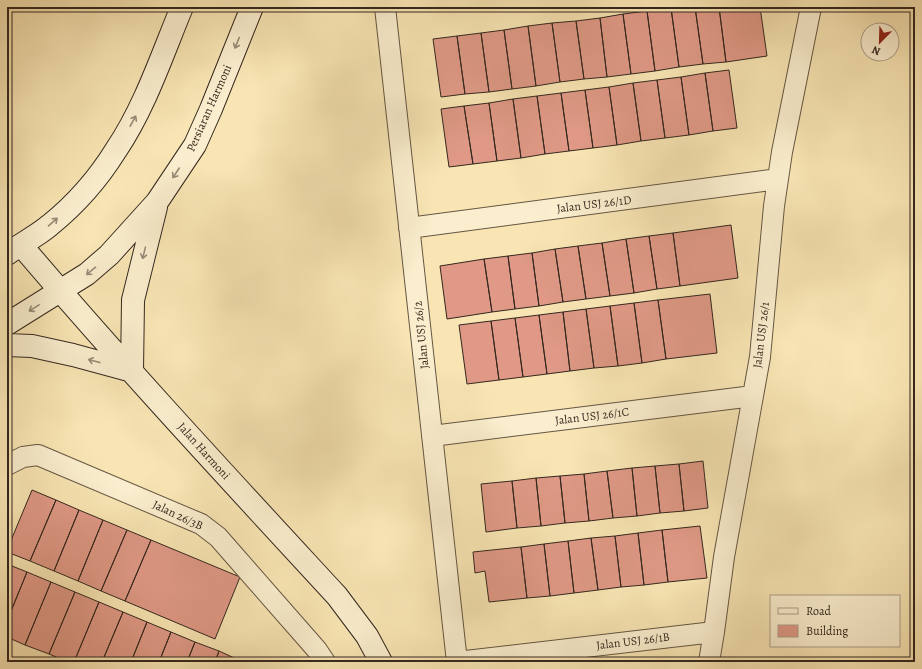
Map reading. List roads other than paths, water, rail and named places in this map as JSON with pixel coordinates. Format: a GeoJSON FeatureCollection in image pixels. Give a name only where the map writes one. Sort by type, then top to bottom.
{"type":"FeatureCollection","features":[{"type":"Feature","properties":{"kind":"main road"},"geometry":{"type":"LineString","coordinates":[[14,249],[49,226],[72,205],[94,181],[117,150],[138,112],[182,7]]}},
{"type":"Feature","properties":{"kind":"main road","name":"Persiaran Harmoni"},"geometry":{"type":"LineString","coordinates":[[7,324],[87,274],[109,255],[157,202],[195,145],[252,7]]}},
{"type":"Feature","properties":{"kind":"main road"},"geometry":{"type":"LineString","coordinates":[[7,345],[32,346],[73,355],[132,371],[133,300],[157,202]]}},
{"type":"Feature","properties":{"kind":"main road","name":"Jalan Harmoni"},"geometry":{"type":"LineString","coordinates":[[14,249],[61,291],[337,596],[367,636],[381,662]]}},
{"type":"Feature","properties":{"kind":"street","name":"Jalan USJ 26/2"},"geometry":{"type":"LineString","coordinates":[[385,7],[457,662]]}},
{"type":"Feature","properties":{"kind":"street","name":"Jalan USJ 26/1"},"geometry":{"type":"LineString","coordinates":[[709,662],[724,557],[760,357],[782,152],[812,7]]}},
{"type":"Feature","properties":{"kind":"street","name":"Jalan USJ 26/1D"},"geometry":{"type":"LineString","coordinates":[[409,228],[778,179]]}},
{"type":"Feature","properties":{"kind":"street","name":"Jalan USJ 26/1C"},"geometry":{"type":"LineString","coordinates":[[432,436],[753,396]]}},
{"type":"Feature","properties":{"kind":"street","name":"Jalan 26/3B"},"geometry":{"type":"LineString","coordinates":[[7,465],[23,457],[38,455],[201,524],[218,537],[311,644],[324,662]]}},
{"type":"Feature","properties":{"kind":"street","name":"Jalan USJ 26/1B"},"geometry":{"type":"LineString","coordinates":[[457,662],[714,632]]}}]}
